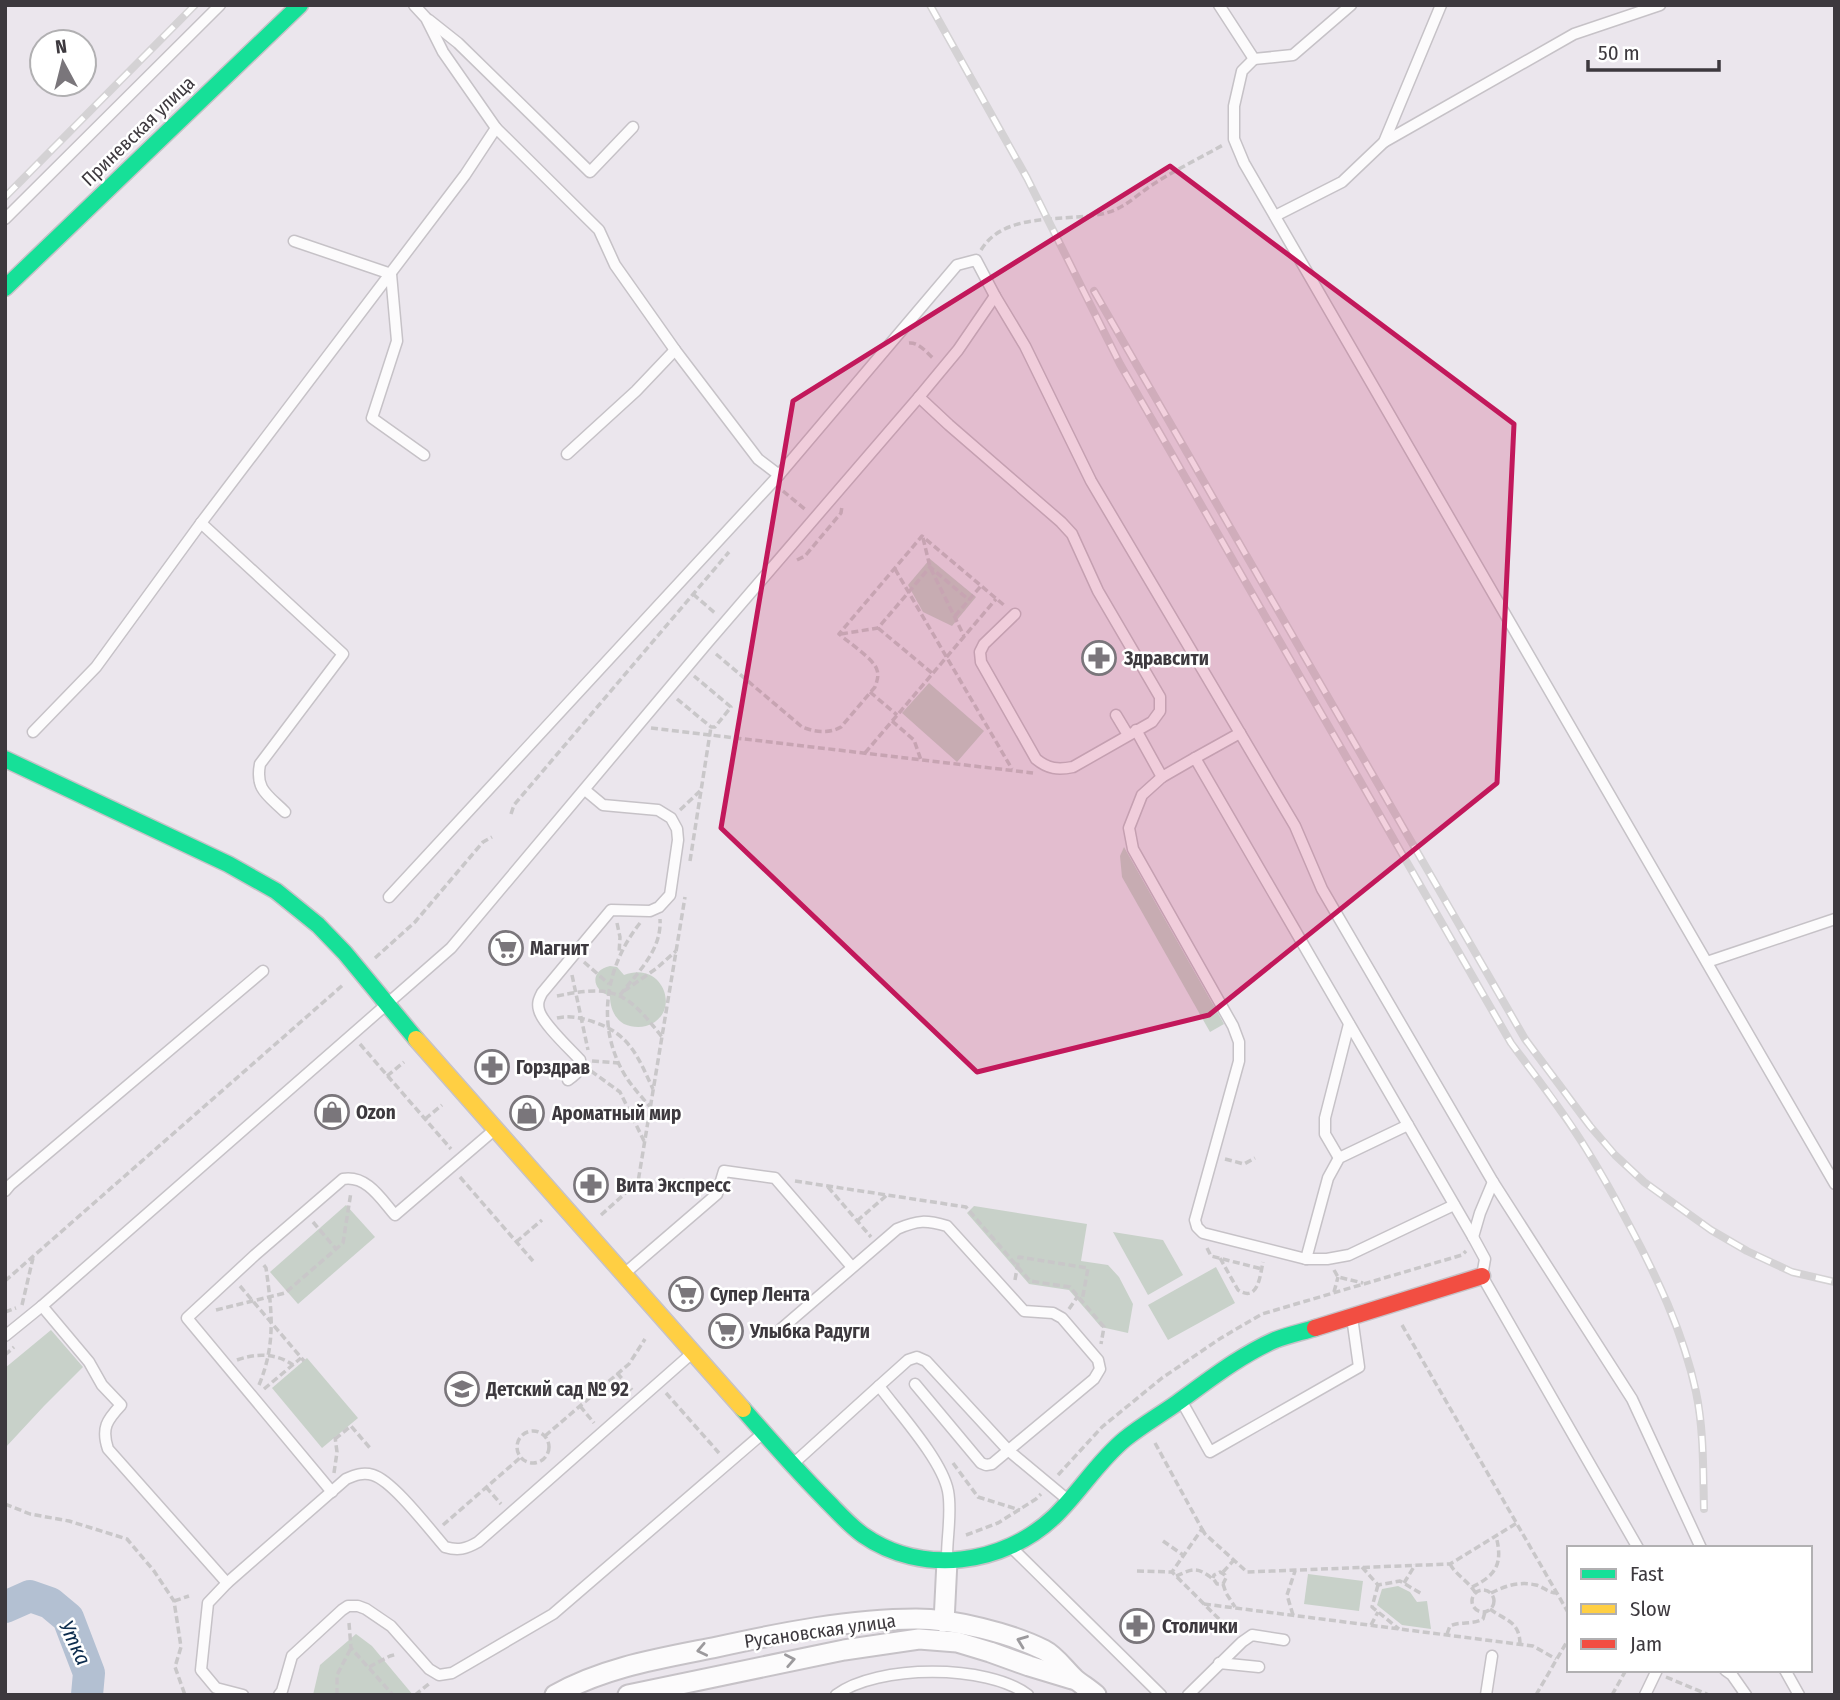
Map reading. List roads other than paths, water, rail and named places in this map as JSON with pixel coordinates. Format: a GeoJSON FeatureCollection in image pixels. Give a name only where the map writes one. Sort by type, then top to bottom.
{"type":"FeatureCollection","features":[{"type":"Feature","properties":{"kind":"street","name":"Приневская улица"},"geometry":{"type":"LineString","coordinates":[[5,288],[300,5]]}},
{"type":"Feature","properties":{"kind":"street"},"geometry":{"type":"LineString","coordinates":[[5,758],[228,864],[276,891],[318,925],[792,1465],[830,1505],[864,1535],[907,1556],[947,1561],[988,1556],[1011,1547],[1040,1530],[1124,1440],[1240,1358],[1276,1339],[1482,1276]]}},
{"type":"Feature","properties":{"kind":"street"},"geometry":{"type":"LineString","coordinates":[[943,1632],[947,1561]]}},
{"type":"Feature","properties":{"kind":"street","name":"Русановская улица"},"geometry":{"type":"LineString","coordinates":[[555,1695],[611,1671],[646,1661],[776,1634],[878,1620],[919,1619],[957,1642],[1076,1680],[1096,1695]]}},
{"type":"Feature","properties":{"kind":"street","name":"Русановская улица"},"geometry":{"type":"LineString","coordinates":[[628,1695],[677,1689],[785,1661],[919,1639],[943,1632]]}},
{"type":"Feature","properties":{"kind":"lane"},"geometry":{"type":"LineString","coordinates":[[5,219],[219,5]]}},
{"type":"Feature","properties":{"kind":"lane"},"geometry":{"type":"LineString","coordinates":[[414,5],[458,43],[590,172],[633,127]]}},
{"type":"Feature","properties":{"kind":"lane"},"geometry":{"type":"LineString","coordinates":[[1219,5],[1254,59]]}},
{"type":"Feature","properties":{"kind":"lane"},"geometry":{"type":"LineString","coordinates":[[1351,5],[1293,55],[1254,59],[1242,71],[1234,106],[1234,139],[1244,163],[1835,1184]]}},
{"type":"Feature","properties":{"kind":"lane"},"geometry":{"type":"LineString","coordinates":[[1384,142],[1441,5]]}},
{"type":"Feature","properties":{"kind":"lane"},"geometry":{"type":"LineString","coordinates":[[1275,216],[1342,182],[1384,142],[1574,34],[1660,5]]}},
{"type":"Feature","properties":{"kind":"lane"},"geometry":{"type":"LineString","coordinates":[[426,18],[443,52],[496,128],[599,230],[615,265],[675,350],[758,458],[779,475]]}},
{"type":"Feature","properties":{"kind":"lane"},"geometry":{"type":"LineString","coordinates":[[33,732],[96,667],[201,523],[465,175],[496,128]]}},
{"type":"Feature","properties":{"kind":"lane"},"geometry":{"type":"LineString","coordinates":[[294,241],[391,274]]}},
{"type":"Feature","properties":{"kind":"lane"},"geometry":{"type":"LineString","coordinates":[[389,897],[779,475],[957,265],[976,260],[1025,346],[1091,481],[1295,827],[1322,889],[1493,1182],[1632,1399],[1700,1546]]}},
{"type":"Feature","properties":{"kind":"lane"},"geometry":{"type":"LineString","coordinates":[[391,274],[397,341],[372,418],[424,455]]}},
{"type":"Feature","properties":{"kind":"lane"},"geometry":{"type":"LineString","coordinates":[[5,1336],[451,948],[919,397],[958,350],[995,296]]}},
{"type":"Feature","properties":{"kind":"lane"},"geometry":{"type":"LineString","coordinates":[[568,454],[636,391],[675,350]]}},
{"type":"Feature","properties":{"kind":"lane"},"geometry":{"type":"LineString","coordinates":[[919,397],[1072,534],[1098,591],[1160,696],[1160,711],[1153,722],[1073,767],[1063,769],[1045,766],[1036,759],[981,662],[980,652],[984,643],[1015,614]]}},
{"type":"Feature","properties":{"kind":"lane"},"geometry":{"type":"LineString","coordinates":[[201,523],[343,654],[260,764],[258,776],[261,788],[285,812]]}},
{"type":"Feature","properties":{"kind":"lane"},"geometry":{"type":"LineString","coordinates":[[1116,715],[1132,733],[1162,777]]}},
{"type":"Feature","properties":{"kind":"lane"},"geometry":{"type":"LineString","coordinates":[[1240,733],[1162,777],[1142,795],[1129,828],[1133,849],[1233,1026],[1239,1042],[1239,1061],[1195,1220],[1197,1227],[1203,1233],[1306,1259],[1327,1259],[1349,1255],[1454,1205]]}},
{"type":"Feature","properties":{"kind":"lane"},"geometry":{"type":"LineString","coordinates":[[1195,758],[1473,1237],[1485,1259],[1482,1276],[1637,1546]]}},
{"type":"Feature","properties":{"kind":"lane"},"geometry":{"type":"LineString","coordinates":[[568,1080],[579,1071],[585,1060],[544,1020],[539,1011],[538,1000],[611,910],[655,909],[670,895],[678,840],[677,829],[671,818],[657,810],[603,805],[585,790]]}},
{"type":"Feature","properties":{"kind":"lane"},"geometry":{"type":"LineString","coordinates":[[1707,962],[1835,919]]}},
{"type":"Feature","properties":{"kind":"lane"},"geometry":{"type":"LineString","coordinates":[[5,1191],[263,971]]}},
{"type":"Feature","properties":{"kind":"lane"},"geometry":{"type":"LineString","coordinates":[[1339,1158],[1325,1134],[1325,1118],[1349,1024]]}},
{"type":"Feature","properties":{"kind":"lane"},"geometry":{"type":"LineString","coordinates":[[1306,1259],[1328,1178],[1339,1158],[1408,1125]]}},
{"type":"Feature","properties":{"kind":"lane"},"geometry":{"type":"LineString","coordinates":[[332,1492],[187,1318],[343,1180],[353,1178],[365,1182],[395,1215],[496,1129]]}},
{"type":"Feature","properties":{"kind":"lane"},"geometry":{"type":"LineString","coordinates":[[624,1274],[717,1194],[724,1171],[775,1178],[852,1267]]}},
{"type":"Feature","properties":{"kind":"lane"},"geometry":{"type":"LineString","coordinates":[[1473,1237],[1493,1182]]}},
{"type":"Feature","properties":{"kind":"lane"},"geometry":{"type":"LineString","coordinates":[[781,1329],[897,1229],[913,1222],[930,1221],[947,1226],[1024,1311],[1053,1313],[1062,1318],[1098,1360],[1100,1370],[1094,1379],[1009,1451],[992,1464],[986,1465],[915,1384]]}},
{"type":"Feature","properties":{"kind":"lane"},"geometry":{"type":"LineString","coordinates":[[42,1306],[89,1362],[102,1385],[121,1405],[107,1424],[104,1436],[108,1449],[227,1583]]}},
{"type":"Feature","properties":{"kind":"lane"},"geometry":{"type":"LineString","coordinates":[[1181,1400],[1210,1452],[1359,1367],[1352,1317]]}},
{"type":"Feature","properties":{"kind":"lane"},"geometry":{"type":"LineString","coordinates":[[243,1695],[216,1688],[201,1670],[208,1603],[227,1583],[346,1479],[360,1474],[374,1475],[388,1483],[445,1547],[455,1550],[468,1548],[693,1353]]}},
{"type":"Feature","properties":{"kind":"lane"},"geometry":{"type":"LineString","coordinates":[[792,1465],[908,1360],[917,1357],[926,1361],[1009,1451],[1069,1501]]}},
{"type":"Feature","properties":{"kind":"lane"},"geometry":{"type":"LineString","coordinates":[[879,1386],[938,1465],[948,1490],[947,1561]]}},
{"type":"Feature","properties":{"kind":"lane"},"geometry":{"type":"LineString","coordinates":[[279,1695],[292,1656],[348,1606],[366,1609],[391,1626],[429,1669],[439,1675],[453,1673],[553,1615],[764,1433]]}},
{"type":"Feature","properties":{"kind":"lane"},"geometry":{"type":"LineString","coordinates":[[1011,1547],[1161,1695]]}},
{"type":"Feature","properties":{"kind":"lane"},"geometry":{"type":"LineString","coordinates":[[1188,1695],[1219,1663],[1252,1635],[1284,1640]]}},
{"type":"Feature","properties":{"kind":"lane"},"geometry":{"type":"LineString","coordinates":[[1486,1695],[1492,1656]]}},
{"type":"Feature","properties":{"kind":"lane"},"geometry":{"type":"LineString","coordinates":[[1219,1663],[1259,1667]]}},
{"type":"Feature","properties":{"kind":"lane"},"geometry":{"type":"LineString","coordinates":[[836,1695],[860,1682],[873,1679],[914,1672],[939,1672],[979,1675],[1019,1688],[1028,1695]]}},
{"type":"Feature","properties":{"kind":"lane"},"geometry":{"type":"LineString","coordinates":[[1645,1695],[1656,1672]]}},
{"type":"Feature","properties":{"kind":"lane"},"geometry":{"type":"LineString","coordinates":[[1728,1672],[1746,1695]]}},
{"type":"Feature","properties":{"kind":"lane"},"geometry":{"type":"LineString","coordinates":[[1786,1672],[1799,1695]]}},
{"type":"Feature","properties":{"kind":"waterway","name":"Утка"},"geometry":{"type":"LineString","coordinates":[[5,1607],[30,1596],[50,1603],[68,1618],[89,1673],[87,1695]]}},
{"type":"Feature","properties":{"kind":"railway"},"geometry":{"type":"LineString","coordinates":[[5,197],[195,5]]}},
{"type":"Feature","properties":{"kind":"railway"},"geometry":{"type":"LineString","coordinates":[[930,5],[1027,178],[1120,364],[1511,1043],[1577,1134],[1638,1241],[1668,1304],[1684,1347],[1696,1392],[1703,1451],[1704,1509]]}},
{"type":"Feature","properties":{"kind":"railway"},"geometry":{"type":"LineString","coordinates":[[1094,291],[1525,1039],[1590,1126],[1615,1155],[1644,1182],[1711,1230],[1792,1272],[1835,1282]]}},
{"type":"Feature","properties":{"kind":"place","name":"Здравсити"},"geometry":{"type":"Point","coordinates":[1099,658]}},
{"type":"Feature","properties":{"kind":"place","name":"Магнит"},"geometry":{"type":"Point","coordinates":[506,948]}},
{"type":"Feature","properties":{"kind":"place","name":"Горздрав"},"geometry":{"type":"Point","coordinates":[492,1067]}},
{"type":"Feature","properties":{"kind":"place","name":"Ozon"},"geometry":{"type":"Point","coordinates":[332,1112]}},
{"type":"Feature","properties":{"kind":"place","name":"Ароматный мир"},"geometry":{"type":"Point","coordinates":[527,1113]}},
{"type":"Feature","properties":{"kind":"place","name":"Вита Экспресс"},"geometry":{"type":"Point","coordinates":[591,1185]}},
{"type":"Feature","properties":{"kind":"place","name":"Супер Лента"},"geometry":{"type":"Point","coordinates":[686,1294]}},
{"type":"Feature","properties":{"kind":"place","name":"Улыбка Радуги"},"geometry":{"type":"Point","coordinates":[726,1331]}},
{"type":"Feature","properties":{"kind":"place","name":"Детский сад № 92"},"geometry":{"type":"Point","coordinates":[462,1389]}},
{"type":"Feature","properties":{"kind":"place","name":"Столички"},"geometry":{"type":"Point","coordinates":[1137,1626]}}]}
